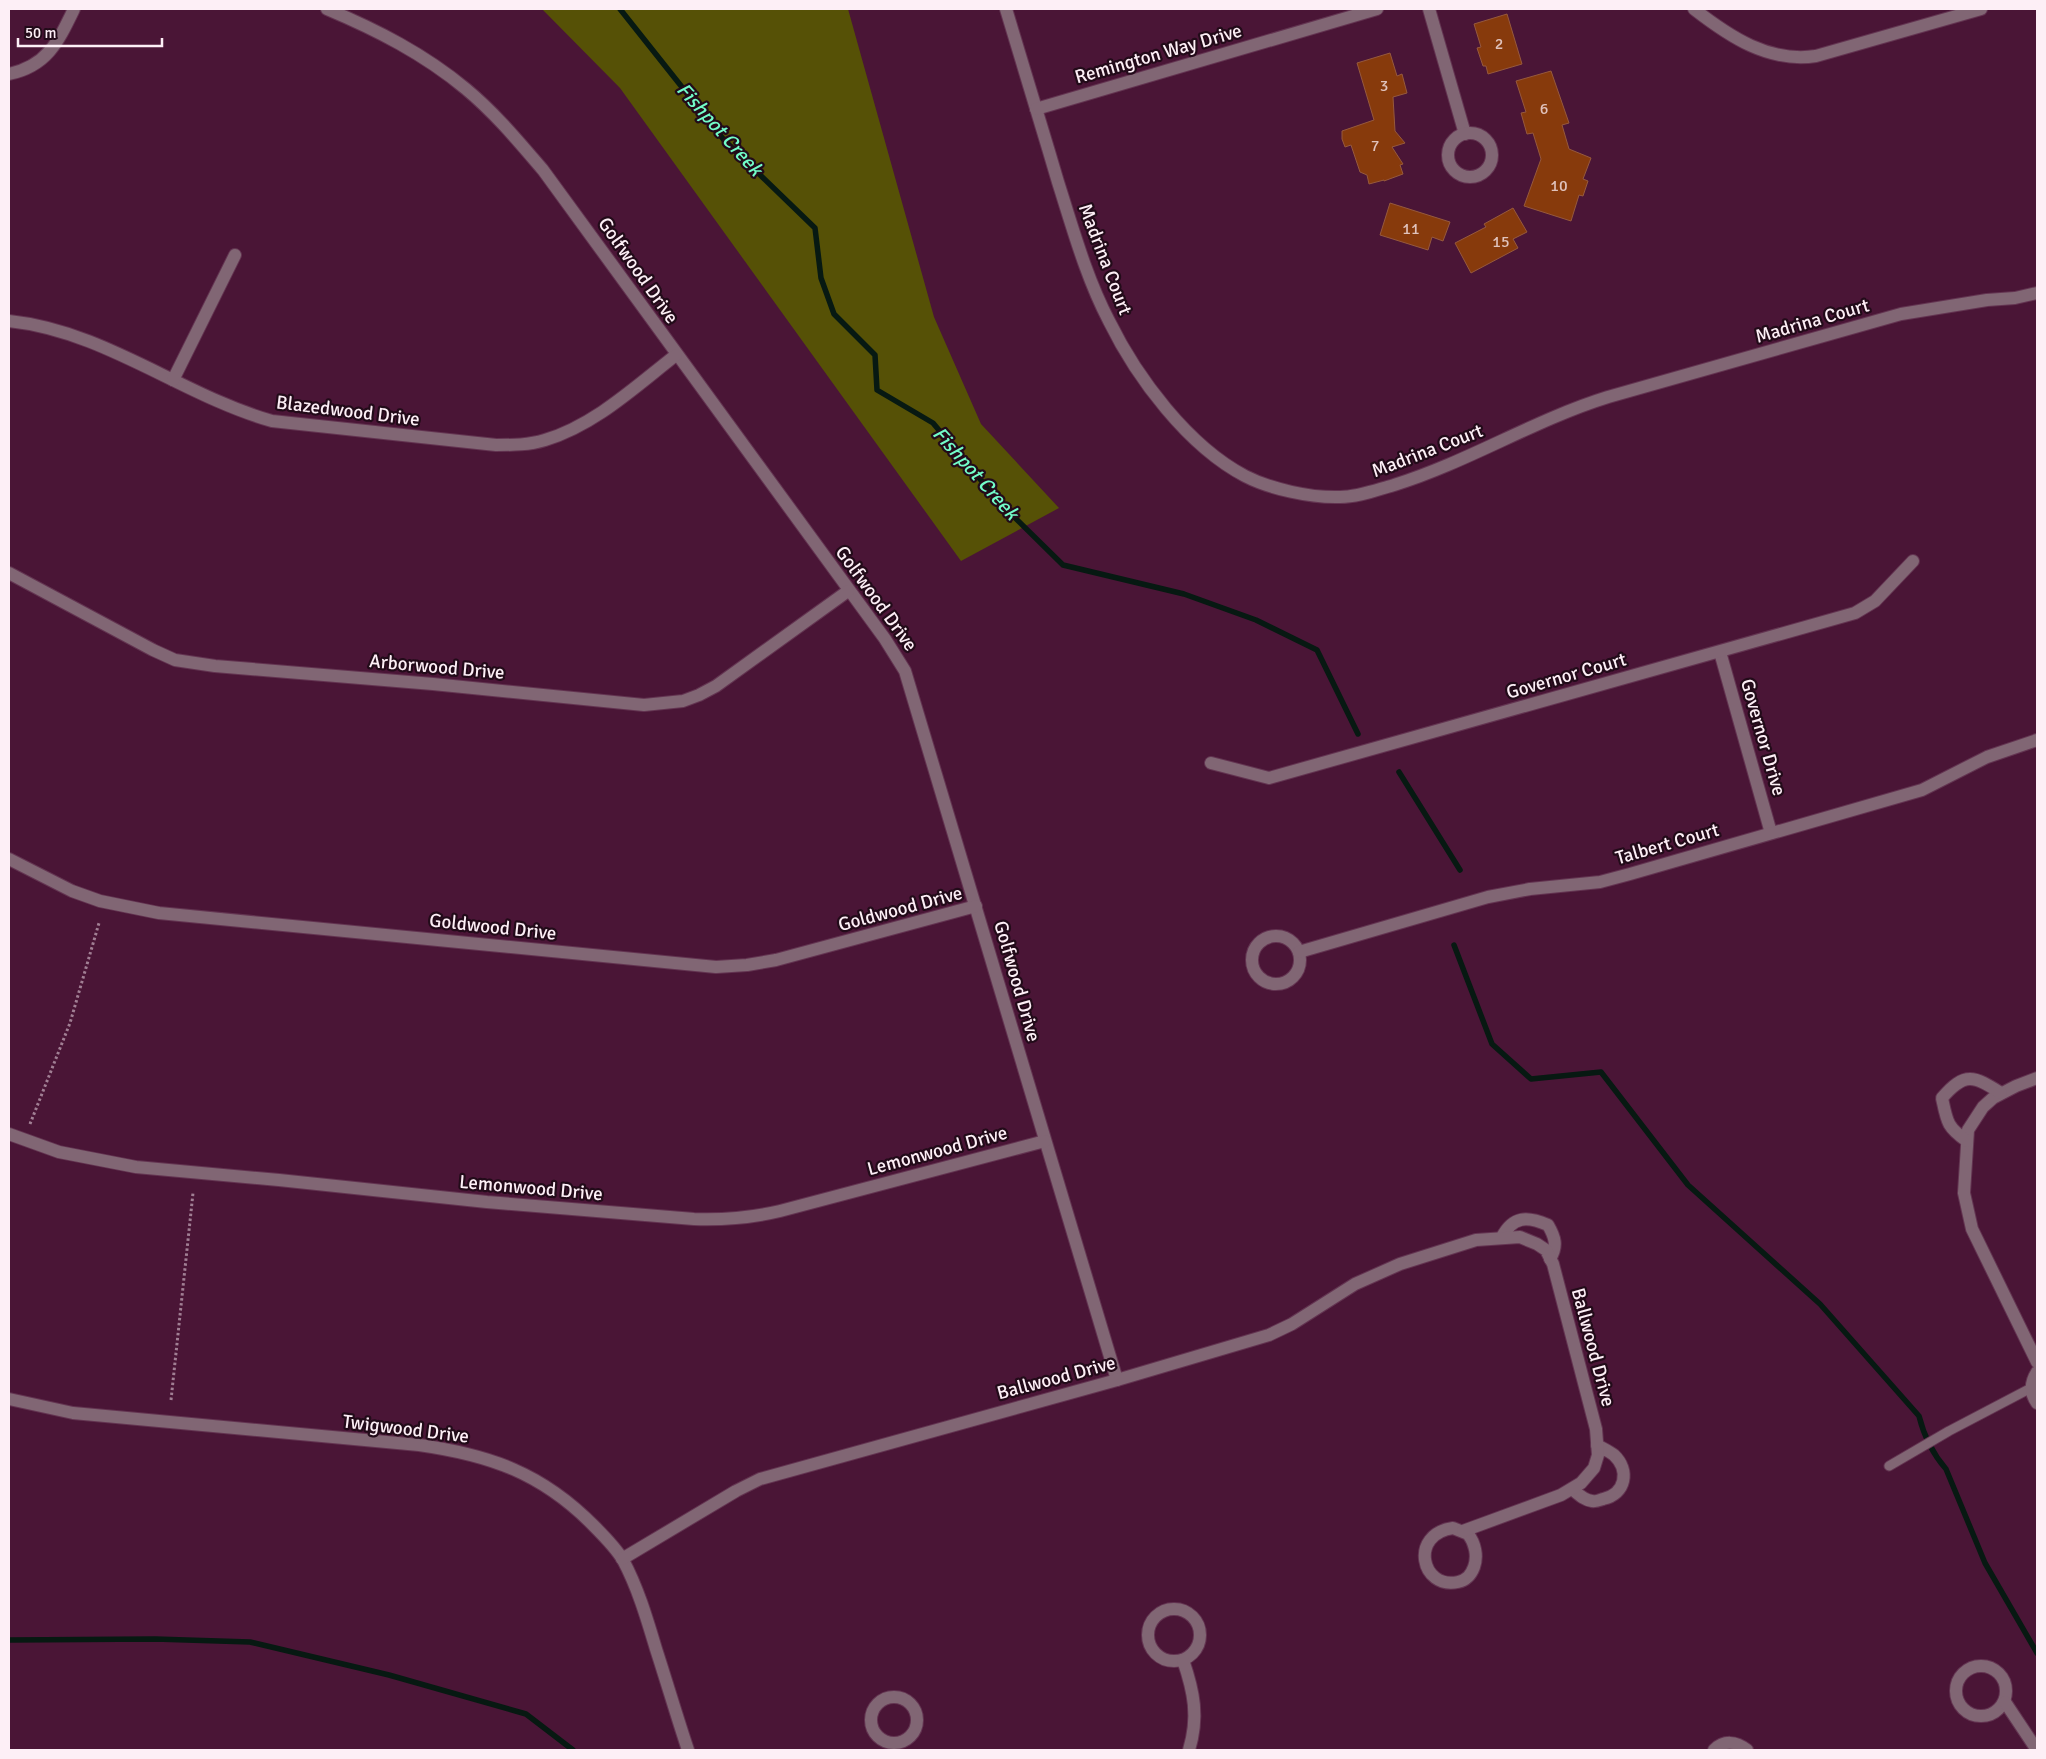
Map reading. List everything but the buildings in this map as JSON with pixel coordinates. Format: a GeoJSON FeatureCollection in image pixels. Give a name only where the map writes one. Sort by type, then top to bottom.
{"type":"FeatureCollection","features":[{"type":"Feature","properties":{"kind":"street"},"geometry":{"type":"LineString","coordinates":[[9,74],[24,71],[42,61],[54,46],[74,9]]}},
{"type":"Feature","properties":{"kind":"street","name":"Golfwood Drive"},"geometry":{"type":"LineString","coordinates":[[327,9],[375,29],[428,61],[467,90],[499,120],[543,170],[848,591],[885,639],[905,671],[1117,1380]]}},
{"type":"Feature","properties":{"kind":"street","name":"Madrina Court"},"geometry":{"type":"LineString","coordinates":[[1006,9],[1089,276],[1109,323],[1143,377],[1172,414],[1195,439],[1246,477],[1279,488],[1309,495],[1340,497],[1369,492],[1426,474],[1580,406],[1902,314],[2037,293]]}},
{"type":"Feature","properties":{"kind":"street","name":"Remington Way Drive"},"geometry":{"type":"LineString","coordinates":[[1036,109],[1377,9]]}},
{"type":"Feature","properties":{"kind":"street"},"geometry":{"type":"LineString","coordinates":[[1429,9],[1465,134]]}},
{"type":"Feature","properties":{"kind":"street"},"geometry":{"type":"LineString","coordinates":[[1694,9],[1734,38],[1769,52],[1799,59],[1816,56],[1940,14],[1981,9]]}},
{"type":"Feature","properties":{"kind":"street"},"geometry":{"type":"LineString","coordinates":[[173,380],[235,255]]}},
{"type":"Feature","properties":{"kind":"street","name":"Blazedwood Drive"},"geometry":{"type":"LineString","coordinates":[[9,321],[54,329],[88,340],[238,411],[279,423],[481,444],[520,445],[546,440],[592,418],[676,355]]}},
{"type":"Feature","properties":{"kind":"street","name":"Governor Court"},"geometry":{"type":"LineString","coordinates":[[1211,763],[1269,778],[1720,652],[1855,613],[1875,601],[1913,561]]}},
{"type":"Feature","properties":{"kind":"street","name":"Arborwood Drive"},"geometry":{"type":"LineString","coordinates":[[9,573],[175,660],[215,666],[433,684],[644,705],[683,701],[699,696],[716,686],[848,591]]}},
{"type":"Feature","properties":{"kind":"street","name":"Governor Drive"},"geometry":{"type":"LineString","coordinates":[[1720,652],[1771,833]]}},
{"type":"Feature","properties":{"kind":"street","name":"Talbert Court"},"geometry":{"type":"LineString","coordinates":[[1299,952],[1488,897],[1549,886],[1600,882],[1922,790],[1986,757],[2037,740]]}},
{"type":"Feature","properties":{"kind":"street","name":"Goldwood Drive"},"geometry":{"type":"LineString","coordinates":[[9,859],[72,891],[100,901],[159,913],[716,967],[747,965],[776,960],[976,906]]}},
{"type":"Feature","properties":{"kind":"street"},"geometry":{"type":"LineString","coordinates":[[1967,1141],[1953,1131],[1946,1117],[1942,1098],[1951,1087],[1965,1078],[1979,1079],[2001,1093]]}},
{"type":"Feature","properties":{"kind":"street"},"geometry":{"type":"LineString","coordinates":[[2037,1078],[1993,1098],[1984,1107],[1968,1130],[1964,1193],[1972,1229],[2037,1362]]}},
{"type":"Feature","properties":{"kind":"street","name":"Lemonwood Drive"},"geometry":{"type":"LineString","coordinates":[[9,1134],[66,1154],[136,1167],[487,1202],[694,1220],[727,1220],[755,1217],[1045,1141]]}},
{"type":"Feature","properties":{"kind":"street","name":"Ballwood Drive"},"geometry":{"type":"LineString","coordinates":[[1502,1237],[1507,1227],[1522,1220],[1530,1218],[1548,1224],[1556,1242],[1554,1253],[1550,1258]]}},
{"type":"Feature","properties":{"kind":"street","name":"Ballwood Drive"},"geometry":{"type":"LineString","coordinates":[[622,1560],[736,1491],[760,1479],[1117,1380],[1268,1335],[1292,1324],[1355,1284],[1400,1264],[1476,1240],[1502,1237],[1520,1238],[1537,1244],[1546,1250],[1550,1258],[1596,1429],[1598,1455],[1594,1468],[1588,1476],[1572,1489],[1464,1530]]}},
{"type":"Feature","properties":{"kind":"street"},"geometry":{"type":"LineString","coordinates":[[2037,1372],[2032,1381],[2031,1388],[2032,1395],[2037,1403]]}},
{"type":"Feature","properties":{"kind":"street","name":"Twigwood Drive"},"geometry":{"type":"LineString","coordinates":[[9,1399],[73,1413],[418,1445],[459,1451],[496,1462],[548,1488],[581,1513],[604,1537],[622,1560],[643,1607],[688,1750]]}},
{"type":"Feature","properties":{"kind":"street"},"geometry":{"type":"LineString","coordinates":[[1572,1489],[1580,1496],[1592,1502],[1606,1499],[1619,1493],[1623,1483],[1623,1468],[1614,1455],[1597,1445]]}},
{"type":"Feature","properties":{"kind":"street"},"geometry":{"type":"LineString","coordinates":[[1444,1529],[1464,1530],[1474,1546],[1476,1560],[1470,1576],[1463,1581],[1455,1583],[1438,1579],[1431,1574],[1426,1566],[1425,1548],[1429,1540],[1444,1529]]}},
{"type":"Feature","properties":{"kind":"street"},"geometry":{"type":"LineString","coordinates":[[1180,1609],[1189,1613],[1200,1627],[1200,1641],[1196,1650],[1183,1660],[1175,1661],[1158,1656],[1148,1640],[1152,1620],[1167,1610],[1180,1609]]}},
{"type":"Feature","properties":{"kind":"street"},"geometry":{"type":"LineString","coordinates":[[1183,1660],[1194,1695],[1193,1735],[1188,1750]]}},
{"type":"Feature","properties":{"kind":"street"},"geometry":{"type":"LineString","coordinates":[[2005,1702],[2037,1750]]}},
{"type":"Feature","properties":{"kind":"street"},"geometry":{"type":"LineString","coordinates":[[1714,1750],[1719,1745],[1734,1743],[1747,1750]]}},
{"type":"Feature","properties":{"kind":"lane"},"geometry":{"type":"LineString","coordinates":[[1890,1466],[1949,1431],[2031,1388]]}},
{"type":"Feature","properties":{"kind":"path"},"geometry":{"type":"LineString","coordinates":[[30,1124],[70,1024],[99,923]]}},
{"type":"Feature","properties":{"kind":"path"},"geometry":{"type":"LineString","coordinates":[[171,1400],[193,1194]]}},
{"type":"Feature","properties":{"kind":"shaded area"},"geometry":{"type":"Polygon","coordinates":[[[542,9],[848,9],[934,317],[981,424],[1059,508],[961,561],[620,88],[542,9]]]}},
{"type":"Feature","properties":{"kind":"waterway","name":"Fishpot Creek"},"geometry":{"type":"LineString","coordinates":[[620,9],[724,140],[815,228],[821,278],[834,314],[875,355],[877,390],[933,423],[1001,504],[1063,565],[1184,594],[1256,620],[1317,650],[1358,734]]}},
{"type":"Feature","properties":{"kind":"waterway"},"geometry":{"type":"LineString","coordinates":[[1399,772],[1460,870]]}},
{"type":"Feature","properties":{"kind":"waterway"},"geometry":{"type":"LineString","coordinates":[[1454,945],[1492,1044],[1531,1079],[1601,1072],[1688,1185],[1820,1304],[1919,1416],[1929,1444],[1946,1469],[1985,1563],[2037,1653]]}},
{"type":"Feature","properties":{"kind":"waterway"},"geometry":{"type":"LineString","coordinates":[[9,1640],[155,1639],[250,1642],[389,1675],[526,1714],[573,1750]]}}]}
